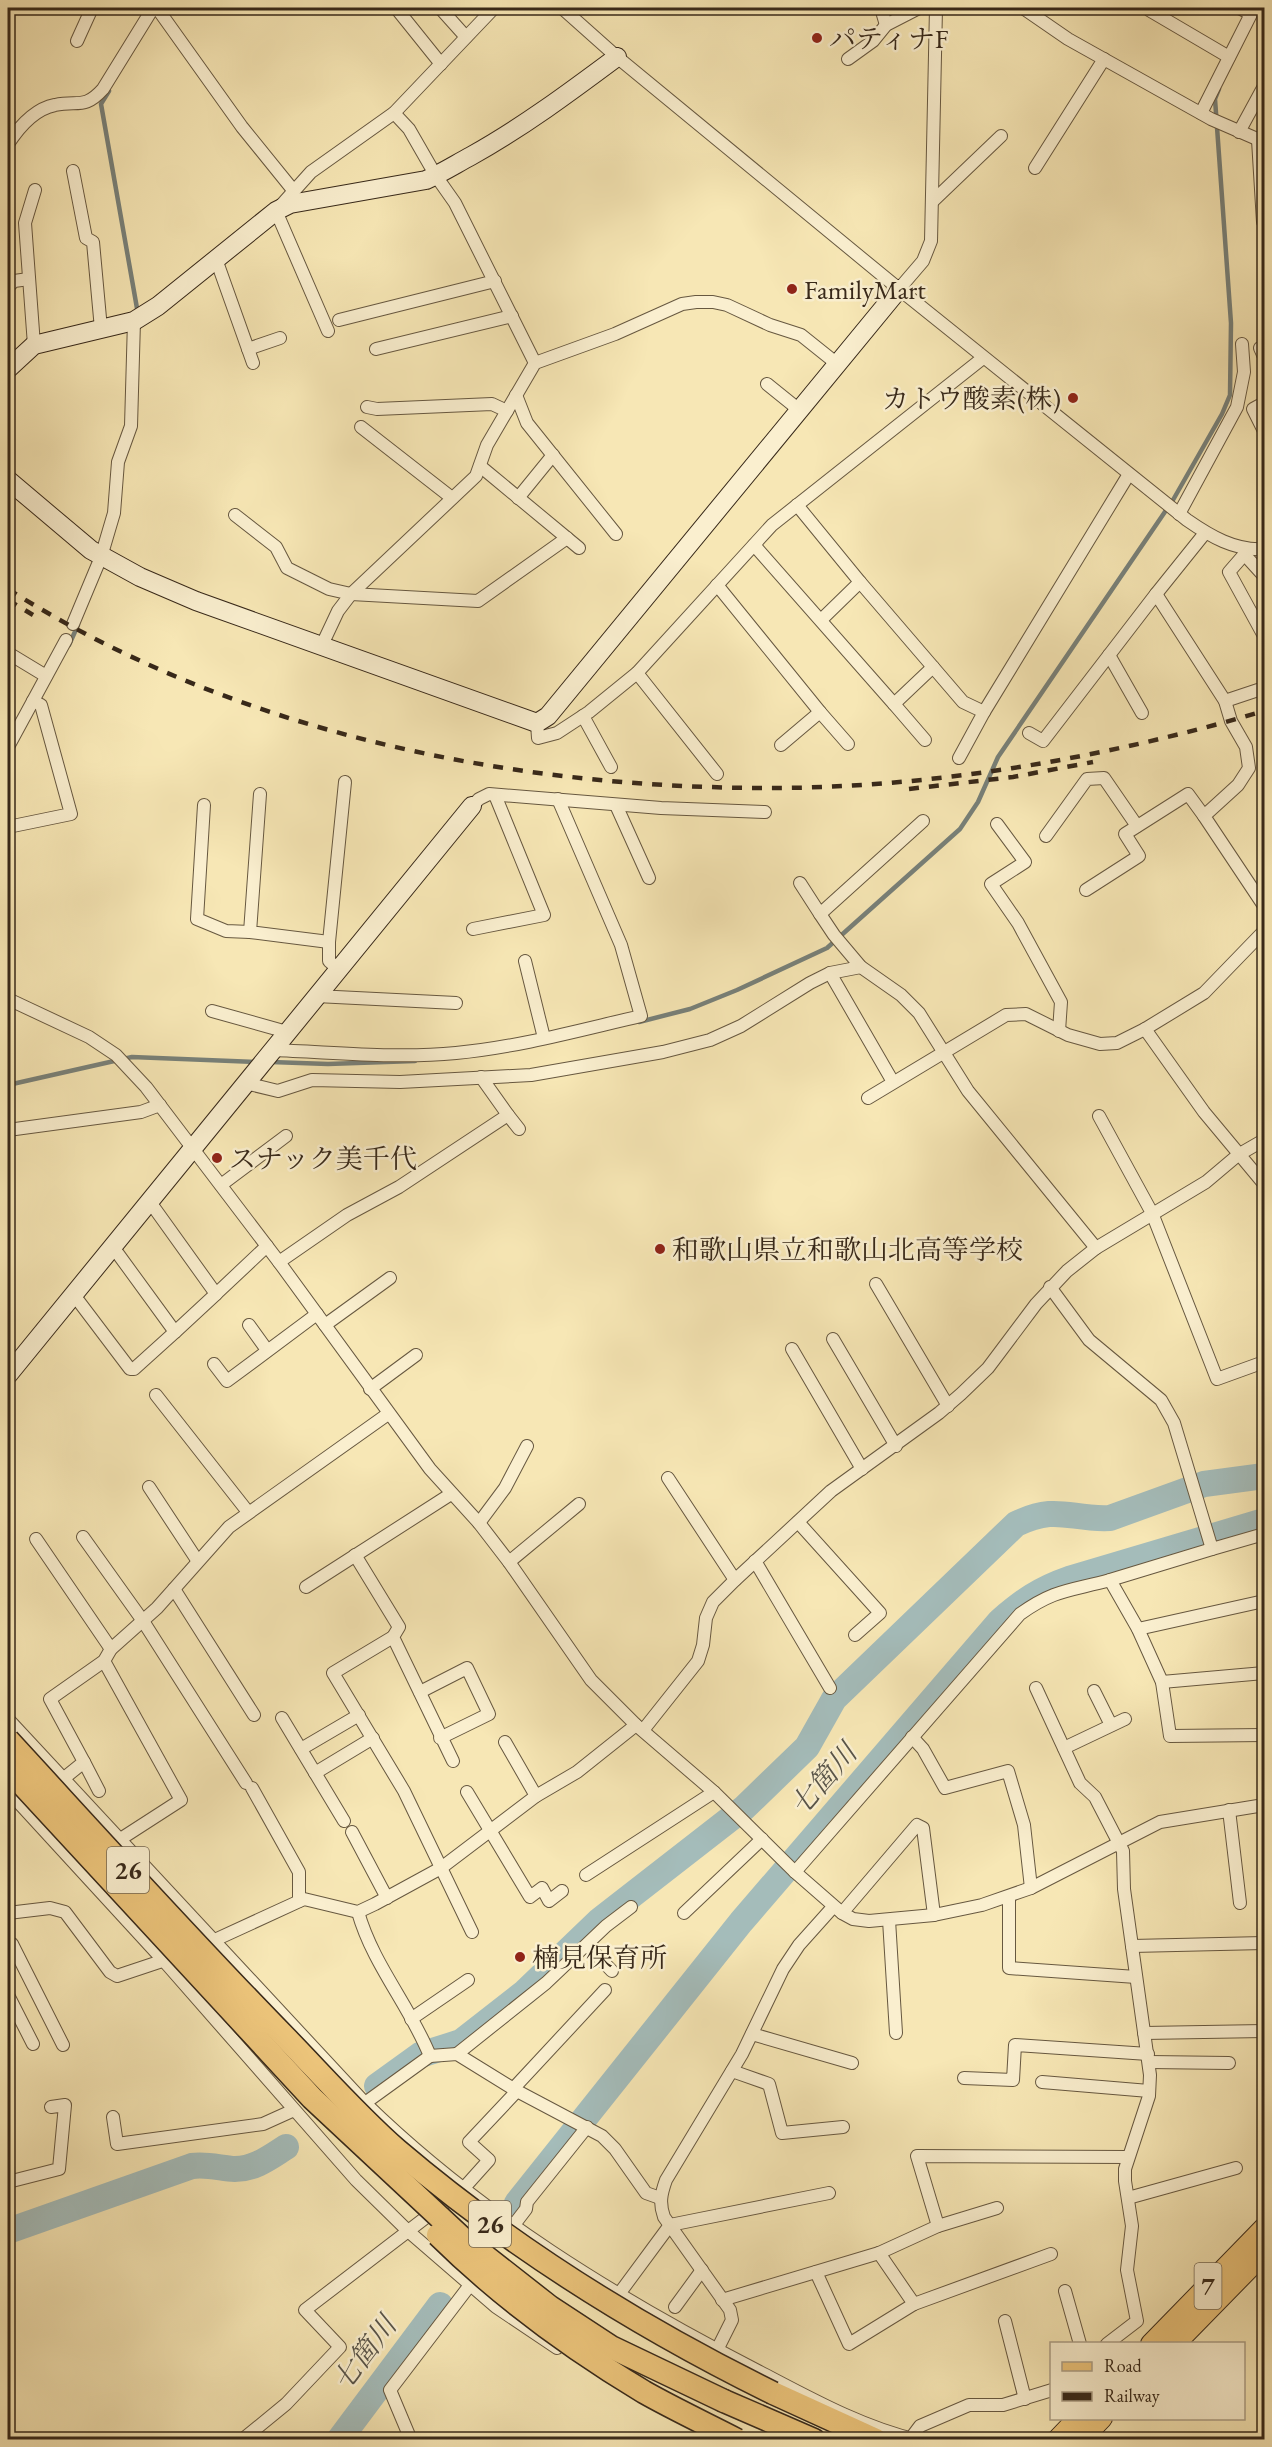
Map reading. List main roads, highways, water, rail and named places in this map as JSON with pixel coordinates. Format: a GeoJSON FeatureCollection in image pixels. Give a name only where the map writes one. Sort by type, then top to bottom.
{"type":"FeatureCollection","features":[{"type":"Feature","properties":{"kind":"highway","name":"26"},"geometry":{"type":"LineString","coordinates":[[8,1740],[248,1999],[395,2148],[479,2217],[605,2299],[711,2363],[876,2439]]}},
{"type":"Feature","properties":{"kind":"highway","name":"26"},"geometry":{"type":"LineString","coordinates":[[8,1768],[303,2104],[462,2238],[550,2307],[611,2347],[724,2401],[814,2439]]}},
{"type":"Feature","properties":{"kind":"highway","name":"26"},"geometry":{"type":"LineString","coordinates":[[248,1999],[315,2079],[415,2181],[470,2229],[522,2271],[613,2333],[724,2401]]}},
{"type":"Feature","properties":{"kind":"highway","name":"26"},"geometry":{"type":"LineString","coordinates":[[303,2104],[336,2128],[399,2198],[478,2274],[515,2305],[570,2345],[645,2392],[737,2439]]}},
{"type":"Feature","properties":{"kind":"main road","name":"7"},"geometry":{"type":"LineString","coordinates":[[1152,2342],[1264,2228]]}},
{"type":"Feature","properties":{"kind":"main road","name":"7"},"geometry":{"type":"LineString","coordinates":[[1176,2342],[1264,2253]]}},
{"type":"Feature","properties":{"kind":"main road"},"geometry":{"type":"LineString","coordinates":[[1057,2439],[1076,2420]]}},
{"type":"Feature","properties":{"kind":"main road"},"geometry":{"type":"LineString","coordinates":[[1081,2439],[1100,2420]]}},
{"type":"Feature","properties":{"kind":"waterway"},"geometry":{"type":"LineString","coordinates":[[1254,17],[1258,8]]}},
{"type":"Feature","properties":{"kind":"waterway"},"geometry":{"type":"LineString","coordinates":[[639,1022],[690,1009],[827,948],[960,829],[978,802],[998,757],[1173,500],[1222,414],[1230,395],[1231,323],[1215,99],[1219,89]]}},
{"type":"Feature","properties":{"kind":"waterway"},"geometry":{"type":"LineString","coordinates":[[109,91],[101,104],[138,314]]}},
{"type":"Feature","properties":{"kind":"waterway"},"geometry":{"type":"LineString","coordinates":[[69,645],[78,625]]}},
{"type":"Feature","properties":{"kind":"waterway"},"geometry":{"type":"LineString","coordinates":[[8,1085],[132,1057],[257,1062]]}},
{"type":"Feature","properties":{"kind":"waterway"},"geometry":{"type":"LineString","coordinates":[[271,1062],[328,1064],[415,1061]]}},
{"type":"Feature","properties":{"kind":"waterway"},"geometry":{"type":"LineString","coordinates":[[377,2086],[420,2055],[461,2042],[525,1992],[600,1920],[744,1808],[807,1747],[834,1699],[1016,1524],[1030,1518],[1053,1514],[1110,1518],[1204,1484],[1264,1476]]}},
{"type":"Feature","properties":{"kind":"waterway","name":"七箇川"},"geometry":{"type":"LineString","coordinates":[[517,2203],[741,1922],[1000,1621],[1032,1596],[1069,1579],[1264,1521]]}},
{"type":"Feature","properties":{"kind":"waterway"},"geometry":{"type":"LineString","coordinates":[[8,2231],[192,2166],[235,2169],[249,2167],[286,2147]]}},
{"type":"Feature","properties":{"kind":"waterway","name":"七箇川"},"geometry":{"type":"LineString","coordinates":[[339,2440],[440,2305]]}},
{"type":"Feature","properties":{"kind":"railway"},"geometry":{"type":"LineString","coordinates":[[8,589],[93,638],[183,679],[275,714],[370,741],[467,762],[565,776],[664,785],[762,788],[888,783],[1016,768],[1080,756],[1204,728],[1264,711]]}},
{"type":"Feature","properties":{"kind":"railway"},"geometry":{"type":"LineString","coordinates":[[8,600],[33,615]]}},
{"type":"Feature","properties":{"kind":"railway"},"geometry":{"type":"LineString","coordinates":[[909,789],[1013,777],[1093,762]]}},
{"type":"Feature","properties":{"kind":"place","name":"パティナF"},"geometry":{"type":"Point","coordinates":[817,38]}},
{"type":"Feature","properties":{"kind":"place","name":"FamilyMart"},"geometry":{"type":"Point","coordinates":[792,289]}},
{"type":"Feature","properties":{"kind":"place","name":"カトウ酸素(株)"},"geometry":{"type":"Point","coordinates":[1073,398]}},
{"type":"Feature","properties":{"kind":"place","name":"スナック美千代"},"geometry":{"type":"Point","coordinates":[217,1158]}},
{"type":"Feature","properties":{"kind":"place","name":"和歌山県立和歌山北高等学校"},"geometry":{"type":"Point","coordinates":[660,1249]}},
{"type":"Feature","properties":{"kind":"place","name":"楠見保育所"},"geometry":{"type":"Point","coordinates":[520,1957]}}]}
